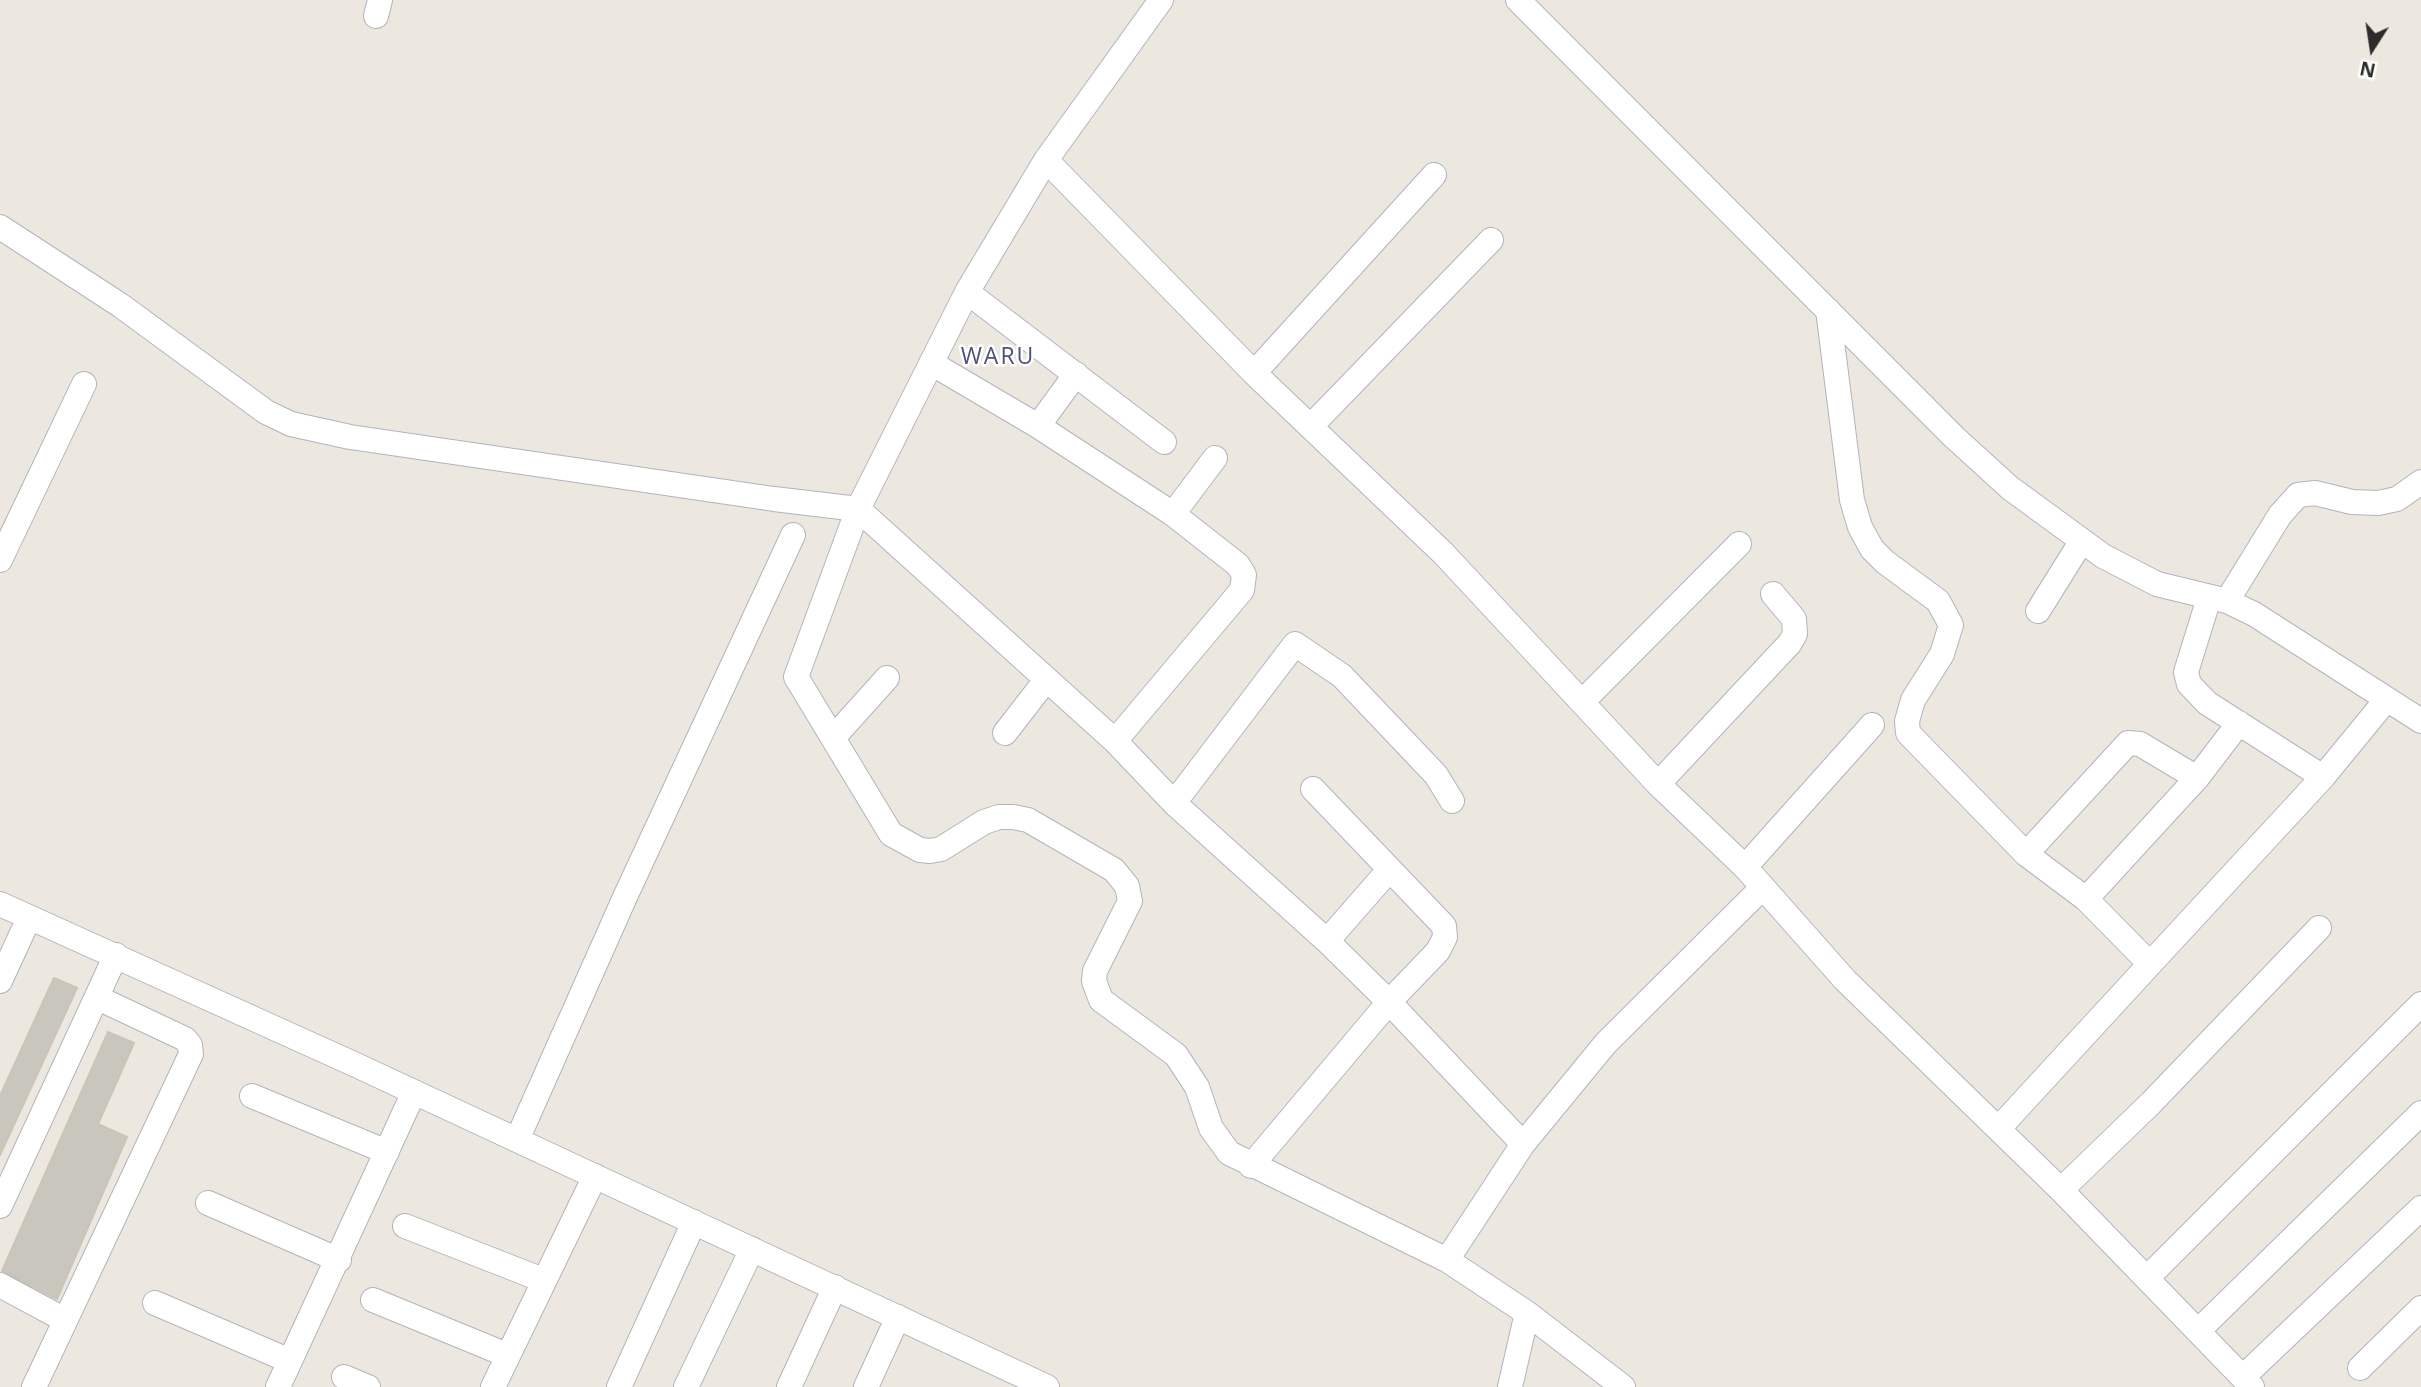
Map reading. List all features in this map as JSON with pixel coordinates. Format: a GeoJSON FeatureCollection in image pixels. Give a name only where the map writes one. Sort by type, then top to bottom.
{"type":"FeatureCollection","features":[{"type":"Feature","properties":{"kind":"street"},"geometry":{"type":"LineString","coordinates":[[1518,0],[2001,479],[2081,542],[2157,584],[2218,600],[2254,614],[2421,721]]}},
{"type":"Feature","properties":{"kind":"street"},"geometry":{"type":"LineString","coordinates":[[1148,18],[1037,173],[967,292],[858,509],[796,677],[811,707],[891,834],[920,850],[941,849],[985,822],[999,817],[1013,817],[1028,820],[1114,870],[1122,878],[1129,892],[1128,909],[1095,971],[1097,993],[1101,1000],[1176,1055],[1197,1087],[1220,1143],[1229,1153],[1447,1260],[1527,1313],[1623,1387]]}},
{"type":"Feature","properties":{"kind":"street"},"geometry":{"type":"LineString","coordinates":[[1037,173],[1312,425],[1443,552],[1658,784],[1745,867],[1761,889],[1845,980],[2062,1190],[2247,1382],[2421,1209]]}},
{"type":"Feature","properties":{"kind":"street"},"geometry":{"type":"LineString","coordinates":[[1254,373],[1434,175]]}},
{"type":"Feature","properties":{"kind":"street"},"geometry":{"type":"LineString","coordinates":[[0,227],[120,304],[266,412],[291,424],[350,436],[858,509],[1115,741],[1174,803],[1327,941],[1389,1002],[1522,1144]]}},
{"type":"Feature","properties":{"kind":"street"},"geometry":{"type":"LineString","coordinates":[[1312,425],[1491,240]]}},
{"type":"Feature","properties":{"kind":"street"},"geometry":{"type":"LineString","coordinates":[[967,292],[1164,442]]}},
{"type":"Feature","properties":{"kind":"street"},"geometry":{"type":"LineString","coordinates":[[1828,310],[1852,500],[1860,527],[1872,549],[1885,562],[1938,601],[1951,625],[1942,654],[1913,700],[1907,721],[1908,733],[2026,854],[2085,899],[2150,964]]}},
{"type":"Feature","properties":{"kind":"street"},"geometry":{"type":"LineString","coordinates":[[931,363],[1038,426],[1173,514],[1238,565],[1244,575],[1244,586],[1115,741]]}},
{"type":"Feature","properties":{"kind":"street"},"geometry":{"type":"LineString","coordinates":[[1038,426],[1076,374]]}},
{"type":"Feature","properties":{"kind":"street"},"geometry":{"type":"LineString","coordinates":[[0,560],[84,384]]}},
{"type":"Feature","properties":{"kind":"street"},"geometry":{"type":"LineString","coordinates":[[1173,514],[1215,458]]}},
{"type":"Feature","properties":{"kind":"street"},"geometry":{"type":"LineString","coordinates":[[2323,777],[2207,703],[2189,684],[2186,672],[2218,600],[2280,515],[2298,495],[2315,493],[2352,502],[2378,503],[2397,499],[2421,482]]}},
{"type":"Feature","properties":{"kind":"street"},"geometry":{"type":"LineString","coordinates":[[517,1140],[625,897],[793,535]]}},
{"type":"Feature","properties":{"kind":"street"},"geometry":{"type":"LineString","coordinates":[[2038,611],[2081,542]]}},
{"type":"Feature","properties":{"kind":"street"},"geometry":{"type":"LineString","coordinates":[[1582,702],[1738,544]]}},
{"type":"Feature","properties":{"kind":"street"},"geometry":{"type":"LineString","coordinates":[[1658,784],[1790,643],[1795,634],[1794,619],[1773,594]]}},
{"type":"Feature","properties":{"kind":"street"},"geometry":{"type":"LineString","coordinates":[[1174,803],[1295,644],[1342,676],[1430,767],[1452,801]]}},
{"type":"Feature","properties":{"kind":"street"},"geometry":{"type":"LineString","coordinates":[[833,738],[887,678]]}},
{"type":"Feature","properties":{"kind":"street"},"geometry":{"type":"LineString","coordinates":[[1005,733],[1046,680]]}},
{"type":"Feature","properties":{"kind":"street"},"geometry":{"type":"LineString","coordinates":[[1999,1128],[2323,777],[2386,699]]}},
{"type":"Feature","properties":{"kind":"street"},"geometry":{"type":"LineString","coordinates":[[2085,899],[2197,778],[2239,723]]}},
{"type":"Feature","properties":{"kind":"street"},"geometry":{"type":"LineString","coordinates":[[1745,867],[1872,725]]}},
{"type":"Feature","properties":{"kind":"street"},"geometry":{"type":"LineString","coordinates":[[2026,854],[2128,743],[2140,744],[2197,778]]}},
{"type":"Feature","properties":{"kind":"street"},"geometry":{"type":"LineString","coordinates":[[1251,1166],[1389,1002],[1438,951],[1446,931],[1312,789]]}},
{"type":"Feature","properties":{"kind":"street"},"geometry":{"type":"LineString","coordinates":[[1327,941],[1388,870]]}},
{"type":"Feature","properties":{"kind":"street"},"geometry":{"type":"LineString","coordinates":[[1447,1260],[1522,1144],[1606,1043],[1761,889]]}},
{"type":"Feature","properties":{"kind":"street"},"geometry":{"type":"LineString","coordinates":[[0,904],[414,1092],[1046,1387]]}},
{"type":"Feature","properties":{"kind":"street"},"geometry":{"type":"LineString","coordinates":[[0,981],[29,918]]}},
{"type":"Feature","properties":{"kind":"street"},"geometry":{"type":"LineString","coordinates":[[2062,1190],[2151,1103],[2319,928]]}},
{"type":"Feature","properties":{"kind":"street"},"geometry":{"type":"LineString","coordinates":[[0,1206],[116,955]]}},
{"type":"Feature","properties":{"kind":"street"},"geometry":{"type":"LineString","coordinates":[[34,1387],[191,1049],[185,1039],[98,998]]}},
{"type":"Feature","properties":{"kind":"street"},"geometry":{"type":"LineString","coordinates":[[2147,1279],[2421,1004]]}},
{"type":"Feature","properties":{"kind":"street"},"geometry":{"type":"LineString","coordinates":[[278,1387],[339,1260],[414,1092]]}},
{"type":"Feature","properties":{"kind":"street"},"geometry":{"type":"LineString","coordinates":[[251,1096],[387,1152]]}},
{"type":"Feature","properties":{"kind":"street"},"geometry":{"type":"LineString","coordinates":[[2198,1331],[2421,1113]]}},
{"type":"Feature","properties":{"kind":"street"},"geometry":{"type":"LineString","coordinates":[[493,1387],[595,1176]]}},
{"type":"Feature","properties":{"kind":"street"},"geometry":{"type":"LineString","coordinates":[[208,1203],[339,1260]]}},
{"type":"Feature","properties":{"kind":"street"},"geometry":{"type":"LineString","coordinates":[[619,1387],[694,1222]]}},
{"type":"Feature","properties":{"kind":"street"},"geometry":{"type":"LineString","coordinates":[[405,1226],[543,1280]]}},
{"type":"Feature","properties":{"kind":"street"},"geometry":{"type":"LineString","coordinates":[[686,1387],[752,1249]]}},
{"type":"Feature","properties":{"kind":"street"},"geometry":{"type":"LineString","coordinates":[[0,1285],[65,1320]]}},
{"type":"Feature","properties":{"kind":"street"},"geometry":{"type":"LineString","coordinates":[[789,1387],[835,1287]]}},
{"type":"Feature","properties":{"kind":"street"},"geometry":{"type":"LineString","coordinates":[[373,1300],[507,1355]]}},
{"type":"Feature","properties":{"kind":"street"},"geometry":{"type":"LineString","coordinates":[[155,1303],[290,1361]]}},
{"type":"Feature","properties":{"kind":"street"},"geometry":{"type":"LineString","coordinates":[[2360,1368],[2421,1308]]}},
{"type":"Feature","properties":{"kind":"street"},"geometry":{"type":"LineString","coordinates":[[1515,1384],[1527,1313]]}},
{"type":"Feature","properties":{"kind":"street"},"geometry":{"type":"LineString","coordinates":[[866,1387],[898,1317]]}},
{"type":"Feature","properties":{"kind":"street"},"geometry":{"type":"LineString","coordinates":[[344,1377],[368,1387]]}},
{"type":"Feature","properties":{"kind":"building"},"geometry":{"type":"Polygon","coordinates":[[[54,978],[77,988],[0,1155],[0,1096],[54,978]]]}},
{"type":"Feature","properties":{"kind":"building"},"geometry":{"type":"Polygon","coordinates":[[[108,1032],[134,1043],[98,1124],[127,1137],[57,1299],[2,1271],[108,1032]]]}},
{"type":"Feature","properties":{"kind":"district","name":"WARU"},"geometry":{"type":"Point","coordinates":[998,357]}}]}
